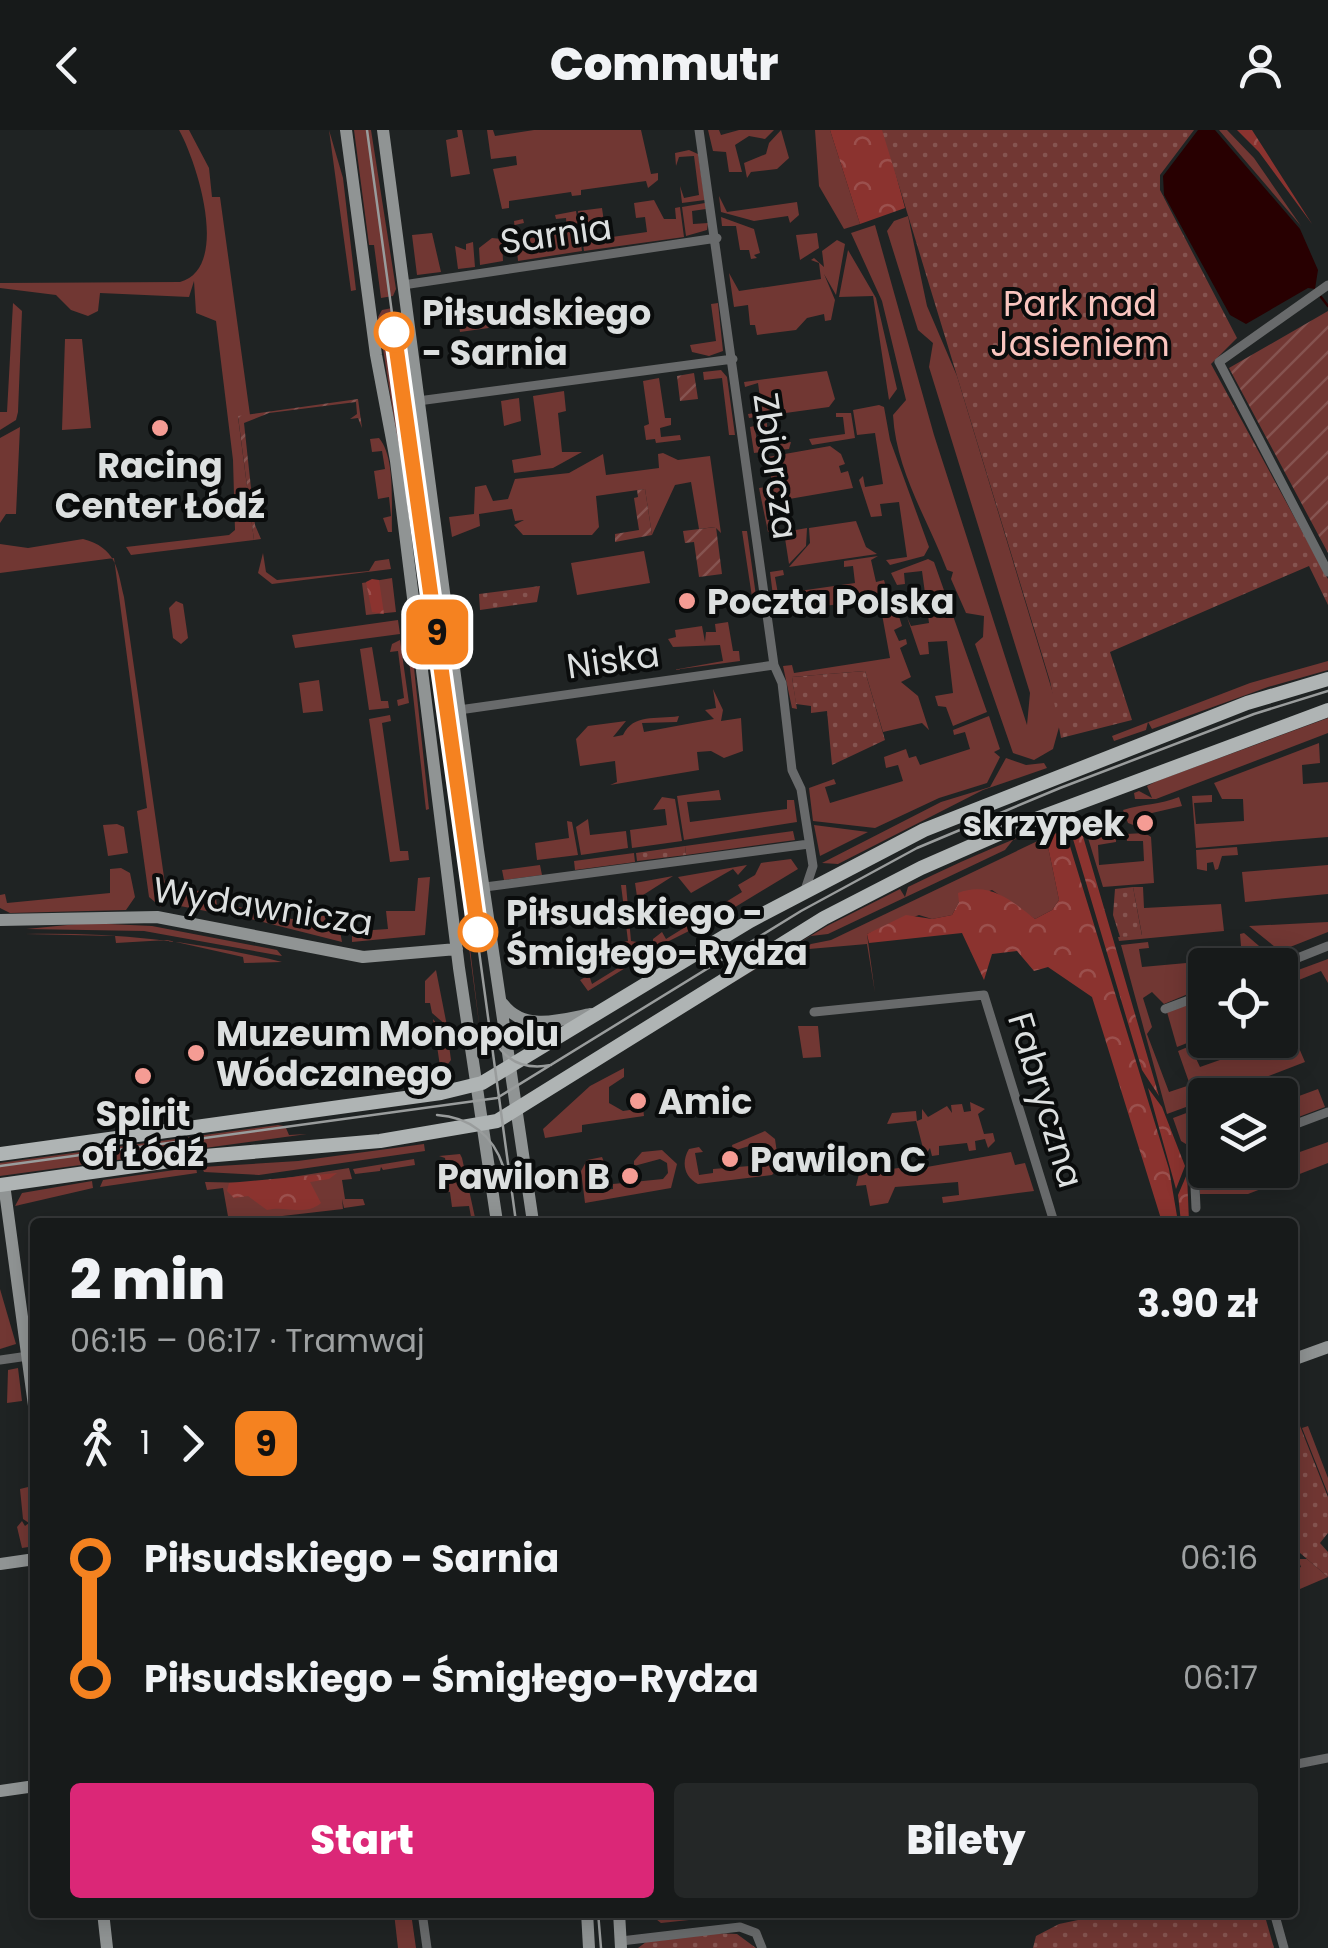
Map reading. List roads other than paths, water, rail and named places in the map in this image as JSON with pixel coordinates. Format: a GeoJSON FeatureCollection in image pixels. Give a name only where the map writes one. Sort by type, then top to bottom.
{"type":"FeatureCollection","features":[{"type":"Feature","properties":{"kind":"main road"},"geometry":{"type":"LineString","coordinates":[[346,130],[374,341],[396,461],[457,950],[496,1218]]}},
{"type":"Feature","properties":{"kind":"main road"},"geometry":{"type":"LineString","coordinates":[[383,130],[459,710],[532,1218]]}},
{"type":"Feature","properties":{"kind":"main road"},"geometry":{"type":"LineString","coordinates":[[0,1154],[476,1085],[511,1070],[750,921],[941,822],[1247,702],[1328,678]]}},
{"type":"Feature","properties":{"kind":"main road"},"geometry":{"type":"LineString","coordinates":[[30,1350],[2,1185],[483,1125],[518,1111],[832,914],[944,858],[1137,780],[1328,710]]}},
{"type":"Feature","properties":{"kind":"main road","name":"Wydawnicza"},"geometry":{"type":"LineString","coordinates":[[0,920],[106,916],[172,919],[363,957],[457,950]]}},
{"type":"Feature","properties":{"kind":"main road"},"geometry":{"type":"LineString","coordinates":[[502,1002],[514,1016],[532,1022],[599,1013]]}},
{"type":"Feature","properties":{"kind":"main road"},"geometry":{"type":"LineString","coordinates":[[1298,1358],[1328,1346]]}},
{"type":"Feature","properties":{"kind":"main road"},"geometry":{"type":"LineString","coordinates":[[0,1564],[30,1559]]}},
{"type":"Feature","properties":{"kind":"main road"},"geometry":{"type":"LineString","coordinates":[[0,1790],[30,1787]]}},
{"type":"Feature","properties":{"kind":"main road"},"geometry":{"type":"LineString","coordinates":[[103,1918],[107,1948]]}},
{"type":"Feature","properties":{"kind":"main road"},"geometry":{"type":"LineString","coordinates":[[586,1918],[588,1948]]}},
{"type":"Feature","properties":{"kind":"main road"},"geometry":{"type":"LineString","coordinates":[[619,1918],[621,1944]]}},
{"type":"Feature","properties":{"kind":"street","name":"Zbiorcza"},"geometry":{"type":"LineString","coordinates":[[699,130],[774,666],[782,683],[792,770],[801,789],[813,866],[804,894]]}},
{"type":"Feature","properties":{"kind":"street","name":"Sarnia"},"geometry":{"type":"LineString","coordinates":[[403,284],[717,238]]}},
{"type":"Feature","properties":{"kind":"street"},"geometry":{"type":"LineString","coordinates":[[1322,291],[1225,354],[1219,366],[1328,572]]}},
{"type":"Feature","properties":{"kind":"street"},"geometry":{"type":"LineString","coordinates":[[418,401],[733,359]]}},
{"type":"Feature","properties":{"kind":"street","name":"Niska"},"geometry":{"type":"LineString","coordinates":[[459,710],[774,666]]}},
{"type":"Feature","properties":{"kind":"street"},"geometry":{"type":"LineString","coordinates":[[485,887],[809,844]]}},
{"type":"Feature","properties":{"kind":"street"},"geometry":{"type":"LineString","coordinates":[[813,866],[838,874]]}},
{"type":"Feature","properties":{"kind":"street"},"geometry":{"type":"LineString","coordinates":[[1298,958],[1328,946]]}},
{"type":"Feature","properties":{"kind":"street","name":"Fabryczna"},"geometry":{"type":"LineString","coordinates":[[814,1012],[983,994],[1053,1218]]}},
{"type":"Feature","properties":{"kind":"street"},"geometry":{"type":"LineString","coordinates":[[1165,1009],[1188,1000]]}},
{"type":"Feature","properties":{"kind":"street"},"geometry":{"type":"LineString","coordinates":[[1298,1123],[1328,1112]]}},
{"type":"Feature","properties":{"kind":"street"},"geometry":{"type":"LineString","coordinates":[[1195,1188],[1196,1208]]}},
{"type":"Feature","properties":{"kind":"street"},"geometry":{"type":"LineString","coordinates":[[0,1360],[30,1356]]}},
{"type":"Feature","properties":{"kind":"street"},"geometry":{"type":"LineString","coordinates":[[1298,1765],[1328,1758]]}},
{"type":"Feature","properties":{"kind":"street"},"geometry":{"type":"LineString","coordinates":[[423,1918],[427,1948]]}},
{"type":"Feature","properties":{"kind":"street"},"geometry":{"type":"LineString","coordinates":[[1276,1918],[1284,1948]]}},
{"type":"Feature","properties":{"kind":"street"},"geometry":{"type":"LineString","coordinates":[[621,1944],[740,1927],[756,1934],[762,1948]]}},
{"type":"Feature","properties":{"kind":"waterway"},"geometry":{"type":"LineString","coordinates":[[1321,297],[1328,306]]}},
{"type":"Feature","properties":{"kind":"tram line"},"geometry":{"type":"LineString","coordinates":[[367,130],[515,1218]]}},
{"type":"Feature","properties":{"kind":"tram line","name":"9"},"geometry":{"type":"LineString","coordinates":[[394,332],[478,932]]}},
{"type":"Feature","properties":{"kind":"tram line"},"geometry":{"type":"LineString","coordinates":[[0,1166],[497,1098],[801,911],[917,848],[1060,788],[1254,714],[1328,691]]}},
{"type":"Feature","properties":{"kind":"tram line"},"geometry":{"type":"LineString","coordinates":[[493,1038],[503,1053],[517,1062],[551,1065]]}},
{"type":"Feature","properties":{"kind":"tram line"},"geometry":{"type":"LineString","coordinates":[[437,1115],[459,1119],[478,1130],[493,1145],[503,1166]]}},
{"type":"Feature","properties":{"kind":"tram line"},"geometry":{"type":"LineString","coordinates":[[598,1918],[601,1948]]}},
{"type":"Feature","properties":{"kind":"place","name":"Piłsudskiego - Sarnia"},"geometry":{"type":"Point","coordinates":[394,332]}},
{"type":"Feature","properties":{"kind":"place","name":"Racing Center Łódź"},"geometry":{"type":"Point","coordinates":[160,428]}},
{"type":"Feature","properties":{"kind":"place","name":"Poczta Polska"},"geometry":{"type":"Point","coordinates":[687,601]}},
{"type":"Feature","properties":{"kind":"place","name":"skrzypek"},"geometry":{"type":"Point","coordinates":[1145,823]}},
{"type":"Feature","properties":{"kind":"place","name":"Piłsudskiego - Śmigłego-Rydza"},"geometry":{"type":"Point","coordinates":[478,932]}},
{"type":"Feature","properties":{"kind":"place","name":"Muzeum Monopolu Wódczanego"},"geometry":{"type":"Point","coordinates":[196,1053]}},
{"type":"Feature","properties":{"kind":"place","name":"Spirit of Łódź"},"geometry":{"type":"Point","coordinates":[143,1076]}},
{"type":"Feature","properties":{"kind":"place","name":"Amic"},"geometry":{"type":"Point","coordinates":[638,1101]}},
{"type":"Feature","properties":{"kind":"place","name":"Pawilon C"},"geometry":{"type":"Point","coordinates":[730,1159]}},
{"type":"Feature","properties":{"kind":"place","name":"Pawilon B"},"geometry":{"type":"Point","coordinates":[630,1176]}},
{"type":"Feature","properties":{"kind":"park label","name":"Park nad Jasieniem"},"geometry":{"type":"Point","coordinates":[1080,323]}}]}
